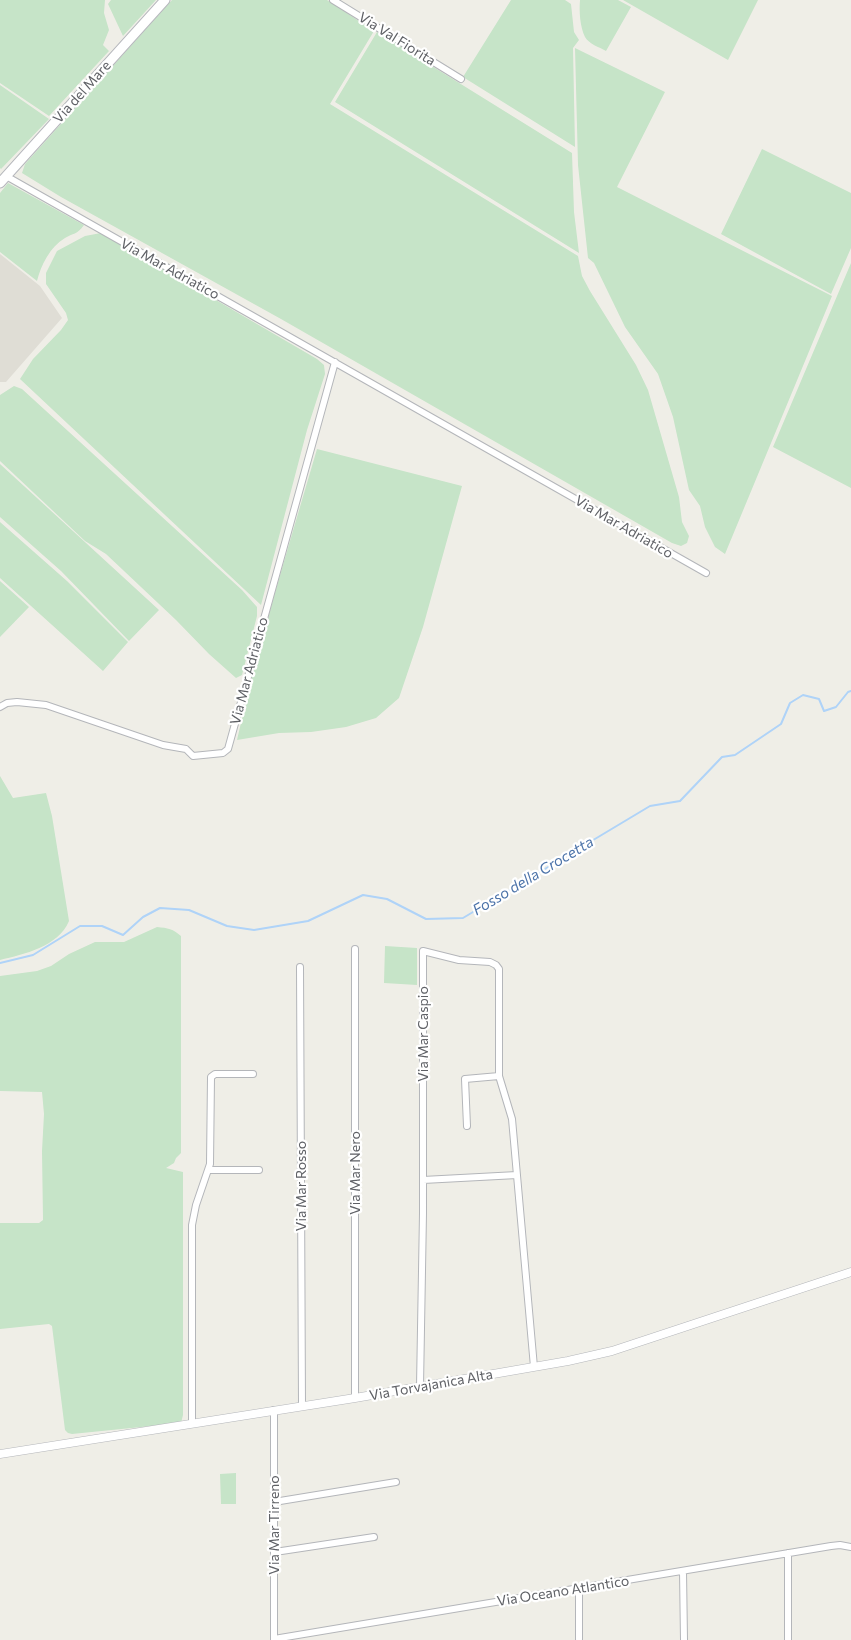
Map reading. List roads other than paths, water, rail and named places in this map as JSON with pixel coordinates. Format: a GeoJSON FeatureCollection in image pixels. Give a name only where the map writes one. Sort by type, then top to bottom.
{"type":"FeatureCollection","features":[{"type":"Feature","properties":{"kind":"main road","name":"Via del Mare"},"geometry":{"type":"LineString","coordinates":[[3,180],[165,0]]}},
{"type":"Feature","properties":{"kind":"street","name":"Via Val Fiorita"},"geometry":{"type":"LineString","coordinates":[[333,0],[461,79]]}},
{"type":"Feature","properties":{"kind":"street","name":"Via Mar Adriatico"},"geometry":{"type":"LineString","coordinates":[[3,180],[335,362],[706,574]]}},
{"type":"Feature","properties":{"kind":"street","name":"Via Mar Adriatico"},"geometry":{"type":"LineString","coordinates":[[0,707],[7,703],[17,702],[46,705],[163,745],[186,749],[194,756],[223,753],[228,749],[335,362]]}},
{"type":"Feature","properties":{"kind":"street","name":"Via Mar Nero"},"geometry":{"type":"LineString","coordinates":[[355,949],[355,1398]]}},
{"type":"Feature","properties":{"kind":"street","name":"Via Mar Caspio"},"geometry":{"type":"LineString","coordinates":[[420,1386],[423,1180],[423,951],[459,960],[490,962],[498,968],[499,1076]]}},
{"type":"Feature","properties":{"kind":"street","name":"Via Mar Rosso"},"geometry":{"type":"LineString","coordinates":[[300,967],[302,1406]]}},
{"type":"Feature","properties":{"kind":"street"},"geometry":{"type":"LineString","coordinates":[[192,1423],[193,1223],[196,1205],[209,1170],[211,1076],[214,1074],[253,1074]]}},
{"type":"Feature","properties":{"kind":"street"},"geometry":{"type":"LineString","coordinates":[[467,1126],[465,1079],[499,1076],[512,1119],[534,1367]]}},
{"type":"Feature","properties":{"kind":"street"},"geometry":{"type":"LineString","coordinates":[[209,1170],[259,1170]]}},
{"type":"Feature","properties":{"kind":"street"},"geometry":{"type":"LineString","coordinates":[[423,1180],[517,1175]]}},
{"type":"Feature","properties":{"kind":"street","name":"Via Torvajanica Alta"},"geometry":{"type":"LineString","coordinates":[[0,1454],[355,1398],[579,1359],[606,1353],[851,1272]]}},
{"type":"Feature","properties":{"kind":"street","name":"Via Mar Tirreno"},"geometry":{"type":"LineString","coordinates":[[274,1410],[274,1640]]}},
{"type":"Feature","properties":{"kind":"street"},"geometry":{"type":"LineString","coordinates":[[274,1502],[396,1482]]}},
{"type":"Feature","properties":{"kind":"street"},"geometry":{"type":"LineString","coordinates":[[275,1552],[374,1537]]}},
{"type":"Feature","properties":{"kind":"street","name":"Via Oceano Atlantico"},"geometry":{"type":"LineString","coordinates":[[274,1640],[835,1545],[851,1548]]}},
{"type":"Feature","properties":{"kind":"street"},"geometry":{"type":"LineString","coordinates":[[788,1553],[788,1640]]}},
{"type":"Feature","properties":{"kind":"street"},"geometry":{"type":"LineString","coordinates":[[683,1571],[684,1640]]}},
{"type":"Feature","properties":{"kind":"street"},"geometry":{"type":"LineString","coordinates":[[579,1588],[579,1639]]}},
{"type":"Feature","properties":{"kind":"waterway","name":"Fosso della Crocetta"},"geometry":{"type":"LineString","coordinates":[[0,963],[33,955],[80,926],[102,926],[123,935],[143,917],[160,908],[189,910],[227,926],[254,930],[308,921],[363,895],[387,899],[426,919],[463,918],[650,806],[680,801],[722,757],[735,755],[781,724],[790,703],[803,695],[819,699],[824,711],[836,707],[848,692],[851,691]]}}]}
